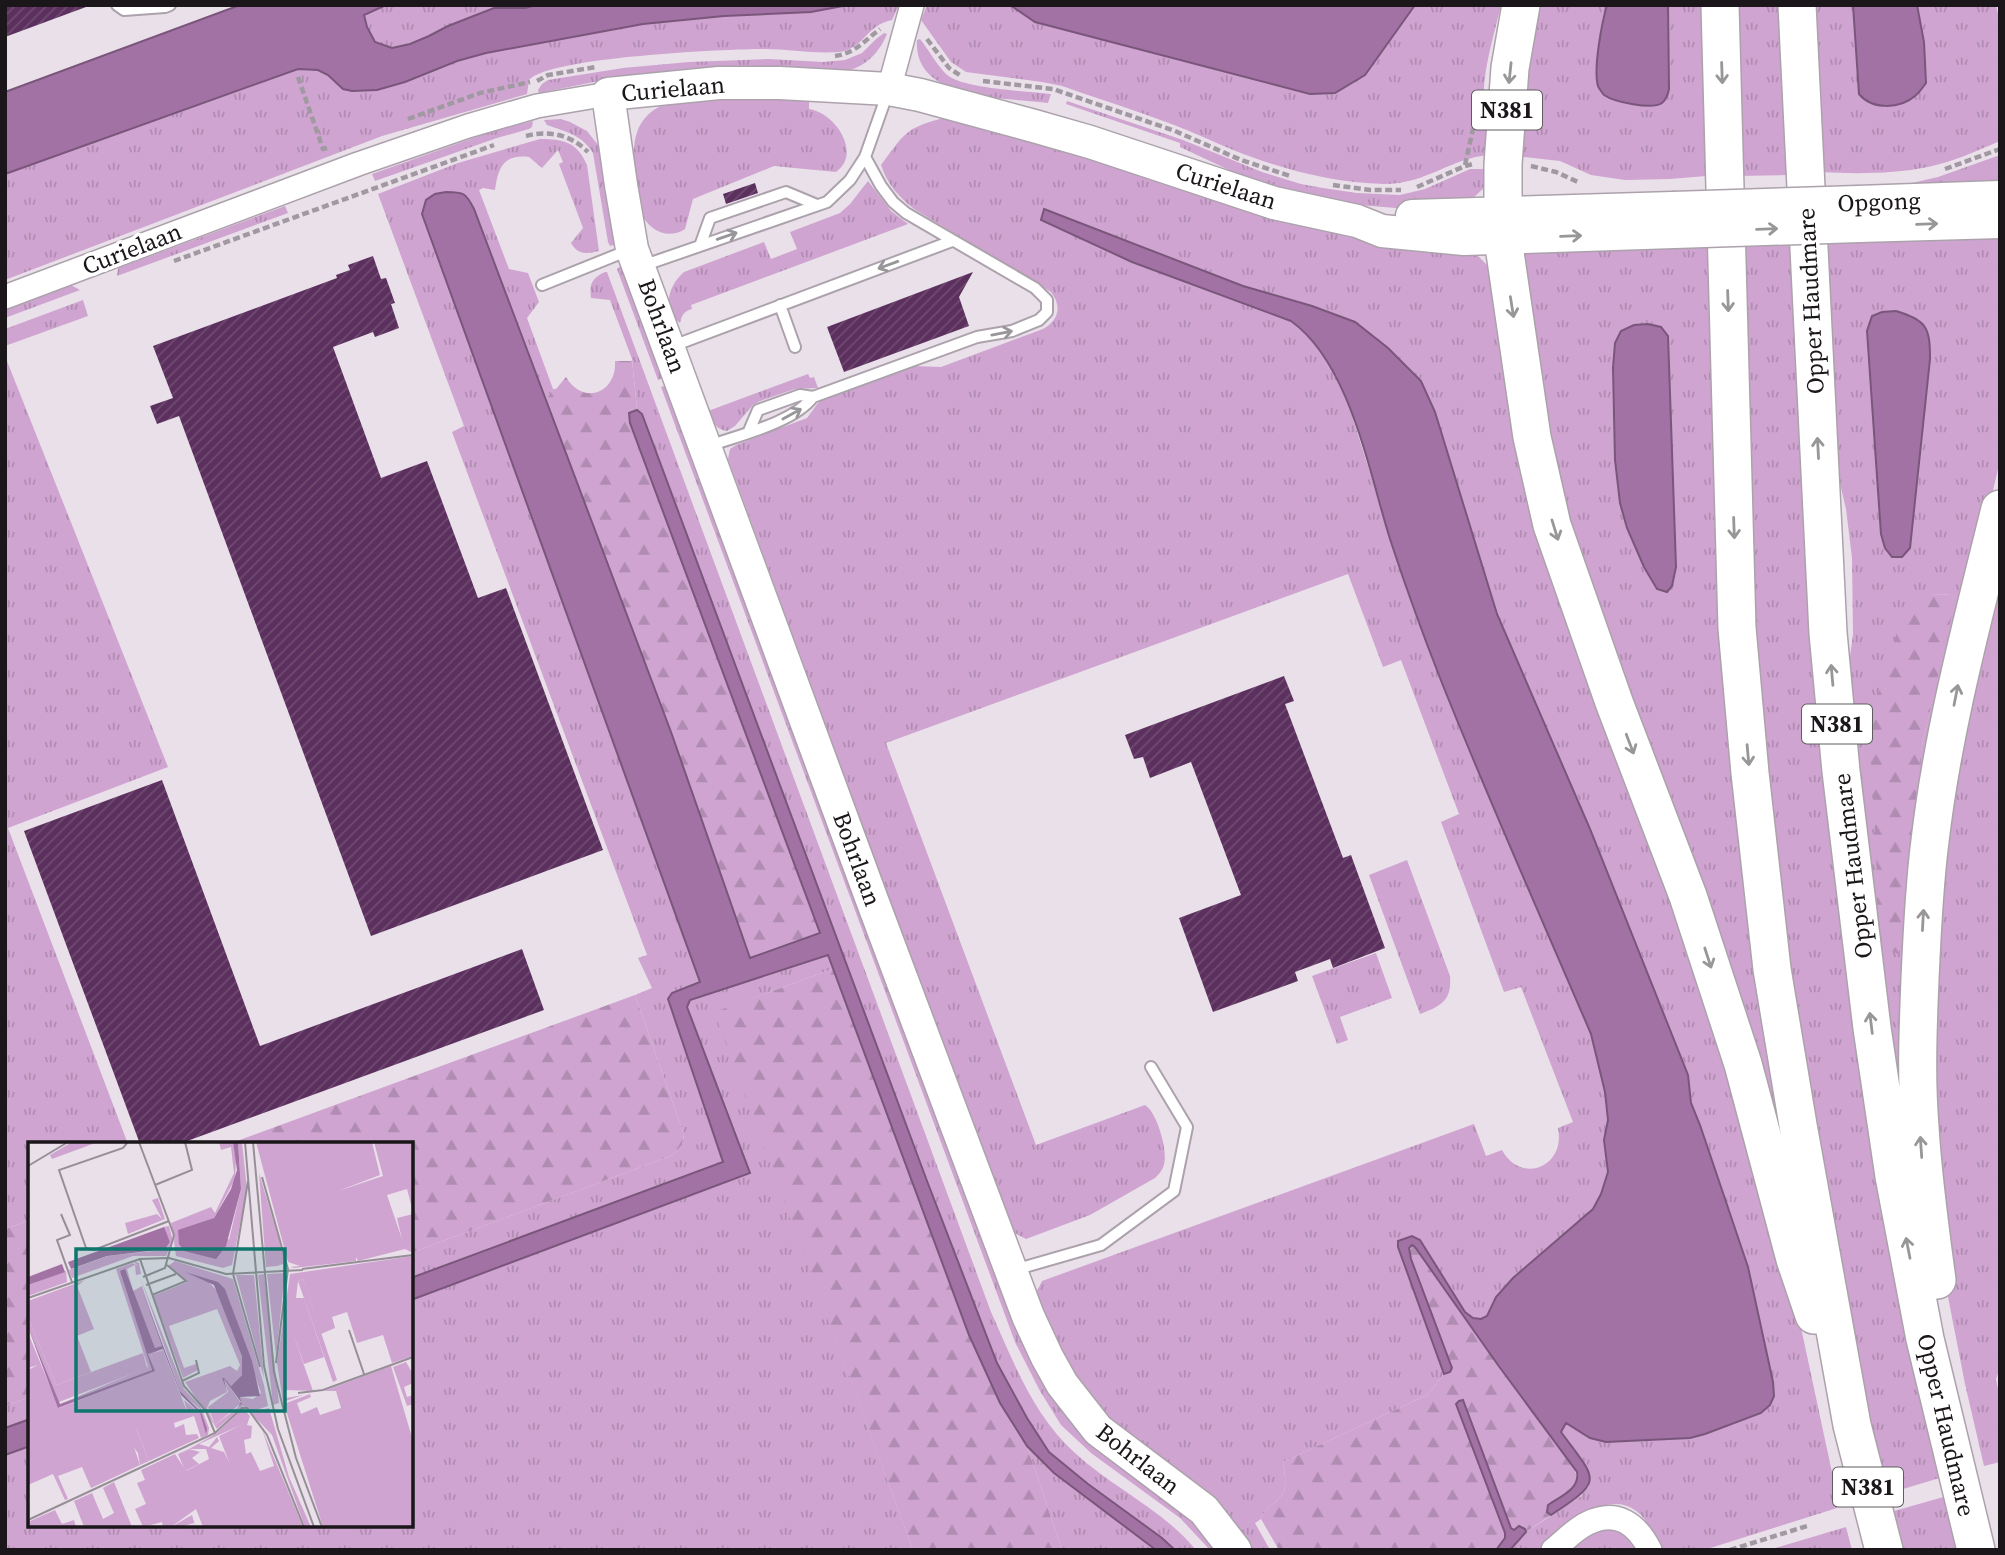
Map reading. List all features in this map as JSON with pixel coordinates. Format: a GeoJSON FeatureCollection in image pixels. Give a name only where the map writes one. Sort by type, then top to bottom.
{"type":"FeatureCollection","features":[{"type":"Feature","properties":{"kind":"highway","name":"N381"},"geometry":{"type":"LineString","coordinates":[[1521,5],[1510,68],[1503,164],[1502,227],[1532,437],[1552,525],[1614,702],[1688,896],[1743,1064],[1795,1259],[1852,1425]]}},
{"type":"Feature","properties":{"kind":"highway","name":"N381"},"geometry":{"type":"LineString","coordinates":[[1720,5],[1737,628],[1750,773],[1772,969],[1796,1112],[1852,1425],[1884,1550]]}},
{"type":"Feature","properties":{"kind":"highway","name":"Opper Haudmare"},"geometry":{"type":"LineString","coordinates":[[1797,5],[1828,633],[1841,771],[1872,1028],[1894,1176],[1925,1339],[1976,1550]]}},
{"type":"Feature","properties":{"kind":"highway","name":"N381"},"geometry":{"type":"LineString","coordinates":[[1947,1434],[1937,1280],[1919,1124],[1918,1028],[1923,911],[1940,774],[1962,664],[2000,509]]}},
{"type":"Feature","properties":{"kind":"main road","name":"Curielaan"},"geometry":{"type":"LineString","coordinates":[[608,94],[719,83],[780,83],[889,89],[1034,126],[1274,203],[1357,220],[1382,231],[1464,239],[1502,227],[1674,220]]}},
{"type":"Feature","properties":{"kind":"main road","name":"Bohrlaan"},"geometry":{"type":"LineString","coordinates":[[608,94],[625,210],[636,258],[1028,1316],[1047,1357],[1080,1410],[1115,1445],[1204,1510],[1235,1550]]}},
{"type":"Feature","properties":{"kind":"main road","name":"Opgong"},"geometry":{"type":"LineString","coordinates":[[1674,220],[1858,214],[2000,197]]}},
{"type":"Feature","properties":{"kind":"main road","name":"Opgong"},"geometry":{"type":"LineString","coordinates":[[1858,214],[2000,222]]}},
{"type":"Feature","properties":{"kind":"street"},"geometry":{"type":"LineString","coordinates":[[889,89],[912,5]]}},
{"type":"Feature","properties":{"kind":"street","name":"Curielaan"},"geometry":{"type":"LineString","coordinates":[[5,297],[358,164],[468,126],[537,106],[608,94]]}},
{"type":"Feature","properties":{"kind":"street"},"geometry":{"type":"LineString","coordinates":[[1553,1550],[1585,1524],[1611,1517],[1632,1524],[1638,1529],[1650,1550]]}},
{"type":"Feature","properties":{"kind":"lane"},"geometry":{"type":"LineString","coordinates":[[117,5],[124,10],[170,5]]}},
{"type":"Feature","properties":{"kind":"lane"},"geometry":{"type":"LineString","coordinates":[[542,285],[636,258],[700,246],[827,202],[849,180],[865,157],[889,89]]}},
{"type":"Feature","properties":{"kind":"lane"},"geometry":{"type":"LineString","coordinates":[[749,431],[758,410],[800,395],[813,397],[977,337],[1012,331],[1039,320],[1047,312],[1047,300],[1035,288],[915,219],[893,202],[865,157]]}},
{"type":"Feature","properties":{"kind":"lane"},"geometry":{"type":"LineString","coordinates":[[700,246],[710,218],[786,192],[817,205]]}},
{"type":"Feature","properties":{"kind":"lane"},"geometry":{"type":"LineString","coordinates":[[669,347],[953,241]]}},
{"type":"Feature","properties":{"kind":"lane"},"geometry":{"type":"LineString","coordinates":[[780,305],[795,347]]}},
{"type":"Feature","properties":{"kind":"lane"},"geometry":{"type":"LineString","coordinates":[[706,447],[793,415],[813,397]]}},
{"type":"Feature","properties":{"kind":"lane"},"geometry":{"type":"LineString","coordinates":[[1011,1271],[1101,1245],[1174,1191],[1187,1127],[1151,1067]]}},
{"type":"Feature","properties":{"kind":"path"},"geometry":{"type":"LineString","coordinates":[[298,77],[323,149],[336,145]]}},
{"type":"Feature","properties":{"kind":"path"},"geometry":{"type":"LineString","coordinates":[[402,121],[480,93],[538,80]]}},
{"type":"Feature","properties":{"kind":"path"},"geometry":{"type":"LineString","coordinates":[[519,138],[559,134],[573,139],[589,153]]}},
{"type":"Feature","properties":{"kind":"path"},"geometry":{"type":"LineString","coordinates":[[171,262],[506,141]]}},
{"type":"Feature","properties":{"kind":"path"},"geometry":{"type":"LineString","coordinates":[[1730,1550],[1807,1526]]}},
{"type":"Feature","properties":{"kind":"green space"},"geometry":{"type":"Polygon","coordinates":[[[386,5],[537,5],[525,8],[494,8],[410,44],[392,48],[375,42],[364,14],[386,5]]]}},
{"type":"Feature","properties":{"kind":"green space"},"geometry":{"type":"Polygon","coordinates":[[[848,5],[899,5],[892,20],[876,27],[854,46],[839,52],[764,49],[679,53],[602,60],[543,72],[529,80],[527,94],[382,136],[5,280],[5,174],[299,69],[318,70],[343,89],[377,90],[486,53],[643,24],[724,16],[811,12],[848,5]]]}},
{"type":"Feature","properties":{"kind":"green space"},"geometry":{"type":"Polygon","coordinates":[[[927,5],[1010,5],[1014,9],[1365,75],[1415,5],[1501,5],[1484,86],[1490,155],[1463,161],[1426,176],[1399,183],[1345,181],[1288,169],[1158,119],[1062,86],[966,72],[951,62],[921,20],[927,5]]]}},
{"type":"Feature","properties":{"kind":"green space"},"geometry":{"type":"Polygon","coordinates":[[[1529,5],[1607,5],[1602,21],[1598,87],[1604,95],[1620,100],[1669,89],[1668,5],[1705,5],[1706,176],[1625,180],[1591,175],[1560,161],[1515,156],[1529,5]]]}},
{"type":"Feature","properties":{"kind":"green space"},"geometry":{"type":"Polygon","coordinates":[[[1733,5],[1783,5],[1790,175],[1737,176],[1733,5]]]}},
{"type":"Feature","properties":{"kind":"green space"},"geometry":{"type":"Polygon","coordinates":[[[1812,5],[1853,5],[1858,80],[1926,83],[1924,42],[1917,5],[1996,5],[2000,23],[2000,141],[1937,165],[1915,169],[1874,173],[1819,172],[1812,5]]]}},
{"type":"Feature","properties":{"kind":"green space"},"geometry":{"type":"Polygon","coordinates":[[[884,33],[887,34],[870,59],[843,72],[639,77],[594,82],[539,93],[538,90],[548,80],[623,68],[768,59],[823,62],[845,60],[862,53],[884,33]]]}},
{"type":"Feature","properties":{"kind":"green space"},"geometry":{"type":"Polygon","coordinates":[[[920,39],[942,70],[954,79],[980,86],[1051,94],[1048,103],[987,97],[946,86],[930,75],[920,60],[917,40],[920,39]]]}},
{"type":"Feature","properties":{"kind":"green space"},"geometry":{"type":"Polygon","coordinates":[[[809,98],[809,109],[828,118],[842,135],[847,155],[836,172],[774,166],[693,199],[685,229],[672,234],[660,232],[644,219],[639,206],[634,157],[636,135],[646,117],[667,103],[684,99],[809,98]]]}},
{"type":"Feature","properties":{"kind":"green space"},"geometry":{"type":"Polygon","coordinates":[[[1067,101],[1301,184],[1357,193],[1400,195],[1425,189],[1470,169],[1485,169],[1488,184],[1472,199],[1408,209],[1307,197],[1244,177],[1180,147],[1180,143],[1066,104],[1067,101]]]}},
{"type":"Feature","properties":{"kind":"green space"},"geometry":{"type":"Polygon","coordinates":[[[947,117],[1470,251],[1490,269],[1502,293],[1702,962],[1797,1309],[1839,1505],[1837,1508],[1704,1550],[1659,1550],[1641,1515],[1628,1506],[1615,1504],[1601,1506],[1573,1521],[1540,1550],[1510,1550],[1526,1532],[1581,1496],[1589,1486],[1585,1465],[1561,1432],[1567,1423],[1606,1442],[1690,1438],[1705,1434],[1774,1396],[1748,1267],[1691,1103],[1688,1075],[1497,614],[1435,412],[1388,348],[1355,322],[1243,286],[1044,209],[1041,220],[1132,262],[1291,321],[1318,347],[1348,403],[1413,609],[1591,1034],[1605,1092],[1608,1120],[1604,1140],[1608,1172],[1593,1209],[1513,1278],[1496,1297],[1487,1316],[1481,1319],[1473,1318],[1465,1312],[1420,1240],[1398,1241],[1444,1374],[1427,1395],[1283,1462],[1284,1491],[1255,1523],[1270,1550],[1249,1550],[1112,1425],[1069,1371],[1035,1295],[1042,1281],[1474,1124],[1486,1156],[1502,1150],[1510,1161],[1520,1167],[1540,1167],[1555,1153],[1559,1142],[1558,1128],[1573,1122],[1521,987],[1504,992],[1441,822],[1459,814],[1401,660],[1383,667],[1348,574],[886,743],[1036,1145],[1145,1105],[1154,1115],[1163,1141],[1164,1164],[1155,1178],[1090,1215],[1026,1239],[1011,1231],[728,459],[730,449],[736,445],[807,418],[824,399],[913,366],[941,367],[1043,329],[1053,321],[1058,307],[1051,292],[914,209],[890,184],[881,165],[902,138],[923,124],[947,117]]]}},
{"type":"Feature","properties":{"kind":"green space"},"geometry":{"type":"Polygon","coordinates":[[[561,119],[587,131],[602,150],[617,244],[610,246],[608,242],[593,153],[578,138],[547,125],[544,120],[561,119]]]}},
{"type":"Feature","properties":{"kind":"green space"},"geometry":{"type":"Polygon","coordinates":[[[533,121],[529,129],[375,181],[372,174],[493,131],[533,121]]]}},
{"type":"Feature","properties":{"kind":"green space"},"geometry":{"type":"Polygon","coordinates":[[[540,139],[569,143],[579,151],[587,165],[599,251],[583,253],[576,250],[571,243],[583,228],[559,164],[563,162],[558,150],[542,168],[529,157],[508,160],[500,169],[495,190],[479,190],[509,269],[528,273],[539,302],[527,318],[553,389],[546,400],[474,209],[459,192],[422,214],[700,983],[672,993],[668,999],[723,1162],[413,1277],[413,1252],[673,1155],[682,1145],[684,1135],[635,995],[652,988],[638,958],[647,955],[452,432],[464,426],[378,194],[458,163],[540,139]]]}},
{"type":"Feature","properties":{"kind":"green space"},"geometry":{"type":"Polygon","coordinates":[[[2000,155],[2000,188],[1899,186],[1938,177],[2000,155]]]}},
{"type":"Feature","properties":{"kind":"green space"},"geometry":{"type":"Polygon","coordinates":[[[868,181],[891,211],[908,224],[691,305],[692,309],[684,314],[680,323],[674,317],[670,311],[669,297],[674,283],[684,272],[764,242],[771,259],[797,249],[790,232],[840,213],[868,181]]]}},
{"type":"Feature","properties":{"kind":"green space"},"geometry":{"type":"Polygon","coordinates":[[[285,206],[288,213],[117,276],[118,268],[285,206]]]}},
{"type":"Feature","properties":{"kind":"green space"},"geometry":{"type":"Polygon","coordinates":[[[2000,231],[2000,460],[1954,662],[1908,1177],[1846,687],[1853,634],[1852,558],[1846,509],[1833,454],[1824,244],[2000,231]],[[1867,331],[1881,534],[1901,557],[1910,548],[1914,509],[1867,331]],[[1931,594],[1921,750],[1953,605],[1952,595],[1931,594]]]}},
{"type":"Feature","properties":{"kind":"green space"},"geometry":{"type":"Polygon","coordinates":[[[1795,244],[1943,1477],[1883,1495],[1788,966],[1753,628],[1739,246],[1795,244]]]}},
{"type":"Feature","properties":{"kind":"green space"},"geometry":{"type":"Polygon","coordinates":[[[1529,247],[1707,248],[1722,633],[1803,1239],[1560,522],[1521,255],[1529,247]],[[1661,327],[1613,368],[1615,460],[1620,503],[1627,528],[1672,586],[1676,567],[1668,337],[1661,327]]]}},
{"type":"Feature","properties":{"kind":"green space"},"geometry":{"type":"Polygon","coordinates":[[[623,264],[667,376],[658,380],[617,269],[623,264]]]}},
{"type":"Feature","properties":{"kind":"green space"},"geometry":{"type":"Polygon","coordinates":[[[605,272],[991,1312],[1017,1369],[1036,1405],[1060,1438],[1090,1466],[1168,1522],[1196,1550],[1175,1550],[1049,1452],[997,1363],[642,414],[637,410],[632,359],[610,300],[591,298],[592,282],[605,272]]]}},
{"type":"Feature","properties":{"kind":"green space"},"geometry":{"type":"Polygon","coordinates":[[[71,285],[80,290],[5,318],[5,309],[71,285]]]}},
{"type":"Feature","properties":{"kind":"green space"},"geometry":{"type":"Polygon","coordinates":[[[83,300],[88,316],[5,346],[5,329],[83,300]]]}},
{"type":"Feature","properties":{"kind":"green space"},"geometry":{"type":"Polygon","coordinates":[[[5,356],[168,767],[8,828],[127,1142],[28,1142],[28,1221],[5,1229],[5,356]]]}},
{"type":"Feature","properties":{"kind":"green space"},"geometry":{"type":"Polygon","coordinates":[[[632,360],[637,410],[634,410],[630,423],[820,934],[750,958],[671,732],[546,400],[566,377],[581,391],[598,392],[611,381],[615,361],[632,360]]]}},
{"type":"Feature","properties":{"kind":"green space"},"geometry":{"type":"Polygon","coordinates":[[[808,374],[810,378],[814,377],[818,388],[795,389],[760,401],[727,431],[717,427],[708,411],[808,374]]]}},
{"type":"Feature","properties":{"kind":"green space"},"geometry":{"type":"Polygon","coordinates":[[[670,384],[1014,1312],[1167,1495],[1222,1550],[1210,1550],[1180,1518],[1091,1453],[1061,1425],[1015,1342],[661,387],[670,384]]]}},
{"type":"Feature","properties":{"kind":"green space"},"geometry":{"type":"Polygon","coordinates":[[[2000,538],[2000,1368],[1996,1379],[2000,1399],[2000,1462],[1984,1466],[1942,1266],[1926,1037],[1961,697],[2000,538]]]}},
{"type":"Feature","properties":{"kind":"green space"},"geometry":{"type":"Polygon","coordinates":[[[1931,594],[1952,595],[1954,605],[1921,750],[1903,939],[1898,954],[1881,946],[1869,726],[1904,608],[1931,594]]]}},
{"type":"Feature","properties":{"kind":"green space"},"geometry":{"type":"Polygon","coordinates":[[[1407,860],[1450,976],[1449,991],[1444,1001],[1420,1014],[1369,875],[1407,860]]]}},
{"type":"Feature","properties":{"kind":"green space"},"geometry":{"type":"Polygon","coordinates":[[[1376,953],[1392,998],[1340,1017],[1348,1040],[1337,1044],[1312,976],[1376,953]]]}},
{"type":"Feature","properties":{"kind":"green space"},"geometry":{"type":"Polygon","coordinates":[[[828,955],[833,969],[715,1012],[913,1550],[5,1550],[5,1455],[28,1447],[28,1527],[413,1527],[413,1299],[749,1173],[687,1007],[690,1000],[828,955]]]}},
{"type":"Feature","properties":{"kind":"green space"},"geometry":{"type":"Polygon","coordinates":[[[833,969],[969,1335],[1000,1403],[1027,1446],[1062,1550],[913,1550],[714,1012],[833,969]]]}},
{"type":"Feature","properties":{"kind":"green space"},"geometry":{"type":"Polygon","coordinates":[[[635,995],[684,1135],[682,1145],[673,1155],[413,1252],[413,1142],[234,1142],[635,995]]]}},
{"type":"Feature","properties":{"kind":"green space"},"geometry":{"type":"Polygon","coordinates":[[[28,1221],[28,1398],[5,1406],[5,1229],[28,1221]]]}},
{"type":"Feature","properties":{"kind":"green space"},"geometry":{"type":"Polygon","coordinates":[[[1412,1245],[1569,1459],[1577,1482],[1570,1491],[1548,1505],[1547,1512],[1551,1515],[1526,1532],[1525,1529],[1511,1528],[1463,1400],[1457,1404],[1505,1533],[1505,1538],[1496,1550],[1279,1550],[1261,1519],[1284,1491],[1283,1462],[1427,1395],[1444,1374],[1450,1372],[1411,1259],[1408,1248],[1412,1245]]]}},
{"type":"Feature","properties":{"kind":"green space"},"geometry":{"type":"Polygon","coordinates":[[[28,1398],[28,1420],[5,1428],[5,1406],[28,1398]]]}},
{"type":"Feature","properties":{"kind":"green space"},"geometry":{"type":"Polygon","coordinates":[[[1027,1446],[1054,1473],[1156,1550],[1062,1550],[1027,1446]]]}},
{"type":"Feature","properties":{"kind":"green space"},"geometry":{"type":"Polygon","coordinates":[[[1947,1496],[1960,1550],[1897,1550],[1887,1513],[1947,1496]]]}},
{"type":"Feature","properties":{"kind":"green space"},"geometry":{"type":"Polygon","coordinates":[[[1616,1525],[1639,1550],[1565,1550],[1594,1528],[1616,1525]]]}},
{"type":"Feature","properties":{"kind":"green space"},"geometry":{"type":"Polygon","coordinates":[[[1846,1527],[1852,1550],[1769,1550],[1846,1527]]]}},
{"type":"Feature","properties":{"kind":"shaded area"},"geometry":{"type":"Polygon","coordinates":[[[240,5],[386,5],[364,15],[375,42],[392,48],[410,44],[494,8],[525,8],[537,5],[848,5],[811,12],[724,16],[643,24],[486,53],[377,90],[343,89],[318,70],[298,69],[5,174],[5,92],[240,5]]]}},
{"type":"Feature","properties":{"kind":"shaded area"},"geometry":{"type":"Polygon","coordinates":[[[1010,5],[1415,5],[1365,75],[1335,93],[1310,94],[1035,22],[1010,5]]]}},
{"type":"Feature","properties":{"kind":"shaded area"},"geometry":{"type":"Polygon","coordinates":[[[1607,5],[1668,5],[1669,89],[1662,103],[1650,106],[1624,102],[1609,98],[1599,88],[1597,57],[1607,5]]]}},
{"type":"Feature","properties":{"kind":"shaded area"},"geometry":{"type":"Polygon","coordinates":[[[1853,5],[1917,5],[1924,42],[1926,83],[1909,100],[1886,106],[1871,103],[1859,94],[1853,5]]]}},
{"type":"Feature","properties":{"kind":"shaded area"},"geometry":{"type":"Polygon","coordinates":[[[457,192],[469,200],[474,209],[671,732],[750,958],[820,933],[630,423],[629,413],[637,410],[642,414],[997,1363],[1049,1452],[1175,1550],[1156,1550],[1054,1473],[1027,1446],[1000,1403],[969,1335],[828,955],[690,1000],[687,1007],[750,1173],[413,1299],[413,1277],[723,1162],[668,999],[672,993],[700,982],[422,214],[426,200],[435,194],[457,192]]]}},
{"type":"Feature","properties":{"kind":"shaded area"},"geometry":{"type":"Polygon","coordinates":[[[1044,209],[1243,286],[1355,322],[1388,348],[1421,381],[1435,412],[1497,614],[1590,829],[1688,1075],[1691,1103],[1748,1267],[1773,1382],[1774,1396],[1770,1405],[1761,1413],[1690,1438],[1606,1442],[1590,1438],[1566,1423],[1561,1432],[1582,1461],[1590,1479],[1580,1494],[1551,1515],[1547,1512],[1548,1505],[1573,1488],[1577,1472],[1412,1245],[1409,1248],[1411,1259],[1452,1368],[1444,1374],[1398,1241],[1412,1236],[1420,1240],[1465,1312],[1473,1318],[1481,1319],[1487,1316],[1496,1297],[1513,1278],[1593,1209],[1608,1172],[1604,1140],[1608,1120],[1605,1092],[1591,1034],[1435,665],[1390,539],[1355,421],[1328,363],[1311,340],[1291,321],[1132,262],[1041,220],[1044,209]]]}},
{"type":"Feature","properties":{"kind":"shaded area"},"geometry":{"type":"Polygon","coordinates":[[[1896,311],[1914,318],[1925,327],[1930,348],[1910,548],[1902,557],[1892,557],[1885,548],[1881,534],[1867,331],[1872,316],[1896,311]]]}},
{"type":"Feature","properties":{"kind":"shaded area"},"geometry":{"type":"Polygon","coordinates":[[[1634,325],[1661,327],[1668,336],[1676,567],[1672,586],[1667,592],[1657,589],[1627,528],[1620,503],[1615,460],[1615,343],[1621,331],[1634,325]]]}},
{"type":"Feature","properties":{"kind":"shaded area"},"geometry":{"type":"Polygon","coordinates":[[[1463,1400],[1511,1528],[1514,1530],[1519,1526],[1526,1532],[1510,1550],[1496,1550],[1505,1538],[1505,1533],[1456,1404],[1463,1400]]]}},
{"type":"Feature","properties":{"kind":"shaded area"},"geometry":{"type":"Polygon","coordinates":[[[28,1420],[28,1447],[5,1455],[5,1428],[28,1420]]]}},
{"type":"Feature","properties":{"kind":"building"},"geometry":{"type":"Polygon","coordinates":[[[5,5],[85,5],[86,7],[5,37],[5,5]]]}},
{"type":"Feature","properties":{"kind":"building"},"geometry":{"type":"Polygon","coordinates":[[[755,183],[758,193],[726,204],[723,194],[755,183]]]}},
{"type":"Feature","properties":{"kind":"building"},"geometry":{"type":"Polygon","coordinates":[[[373,256],[381,279],[386,278],[395,303],[391,304],[399,328],[375,337],[373,332],[333,347],[381,478],[427,461],[478,598],[506,588],[603,850],[371,936],[179,416],[157,424],[150,406],[173,398],[153,346],[337,278],[336,275],[350,270],[348,265],[373,256]]]}},
{"type":"Feature","properties":{"kind":"building"},"geometry":{"type":"Polygon","coordinates":[[[973,272],[959,297],[969,326],[844,372],[827,327],[973,272]]]}},
{"type":"Feature","properties":{"kind":"building"},"geometry":{"type":"Polygon","coordinates":[[[1284,676],[1294,701],[1285,704],[1343,858],[1351,855],[1385,948],[1333,968],[1330,959],[1295,972],[1298,981],[1213,1012],[1179,918],[1241,895],[1191,762],[1150,778],[1143,757],[1134,759],[1125,735],[1284,676]]]}},
{"type":"Feature","properties":{"kind":"building"},"geometry":{"type":"Polygon","coordinates":[[[162,780],[260,1046],[522,949],[544,1010],[184,1142],[139,1142],[24,831],[162,780]]]}}]}
